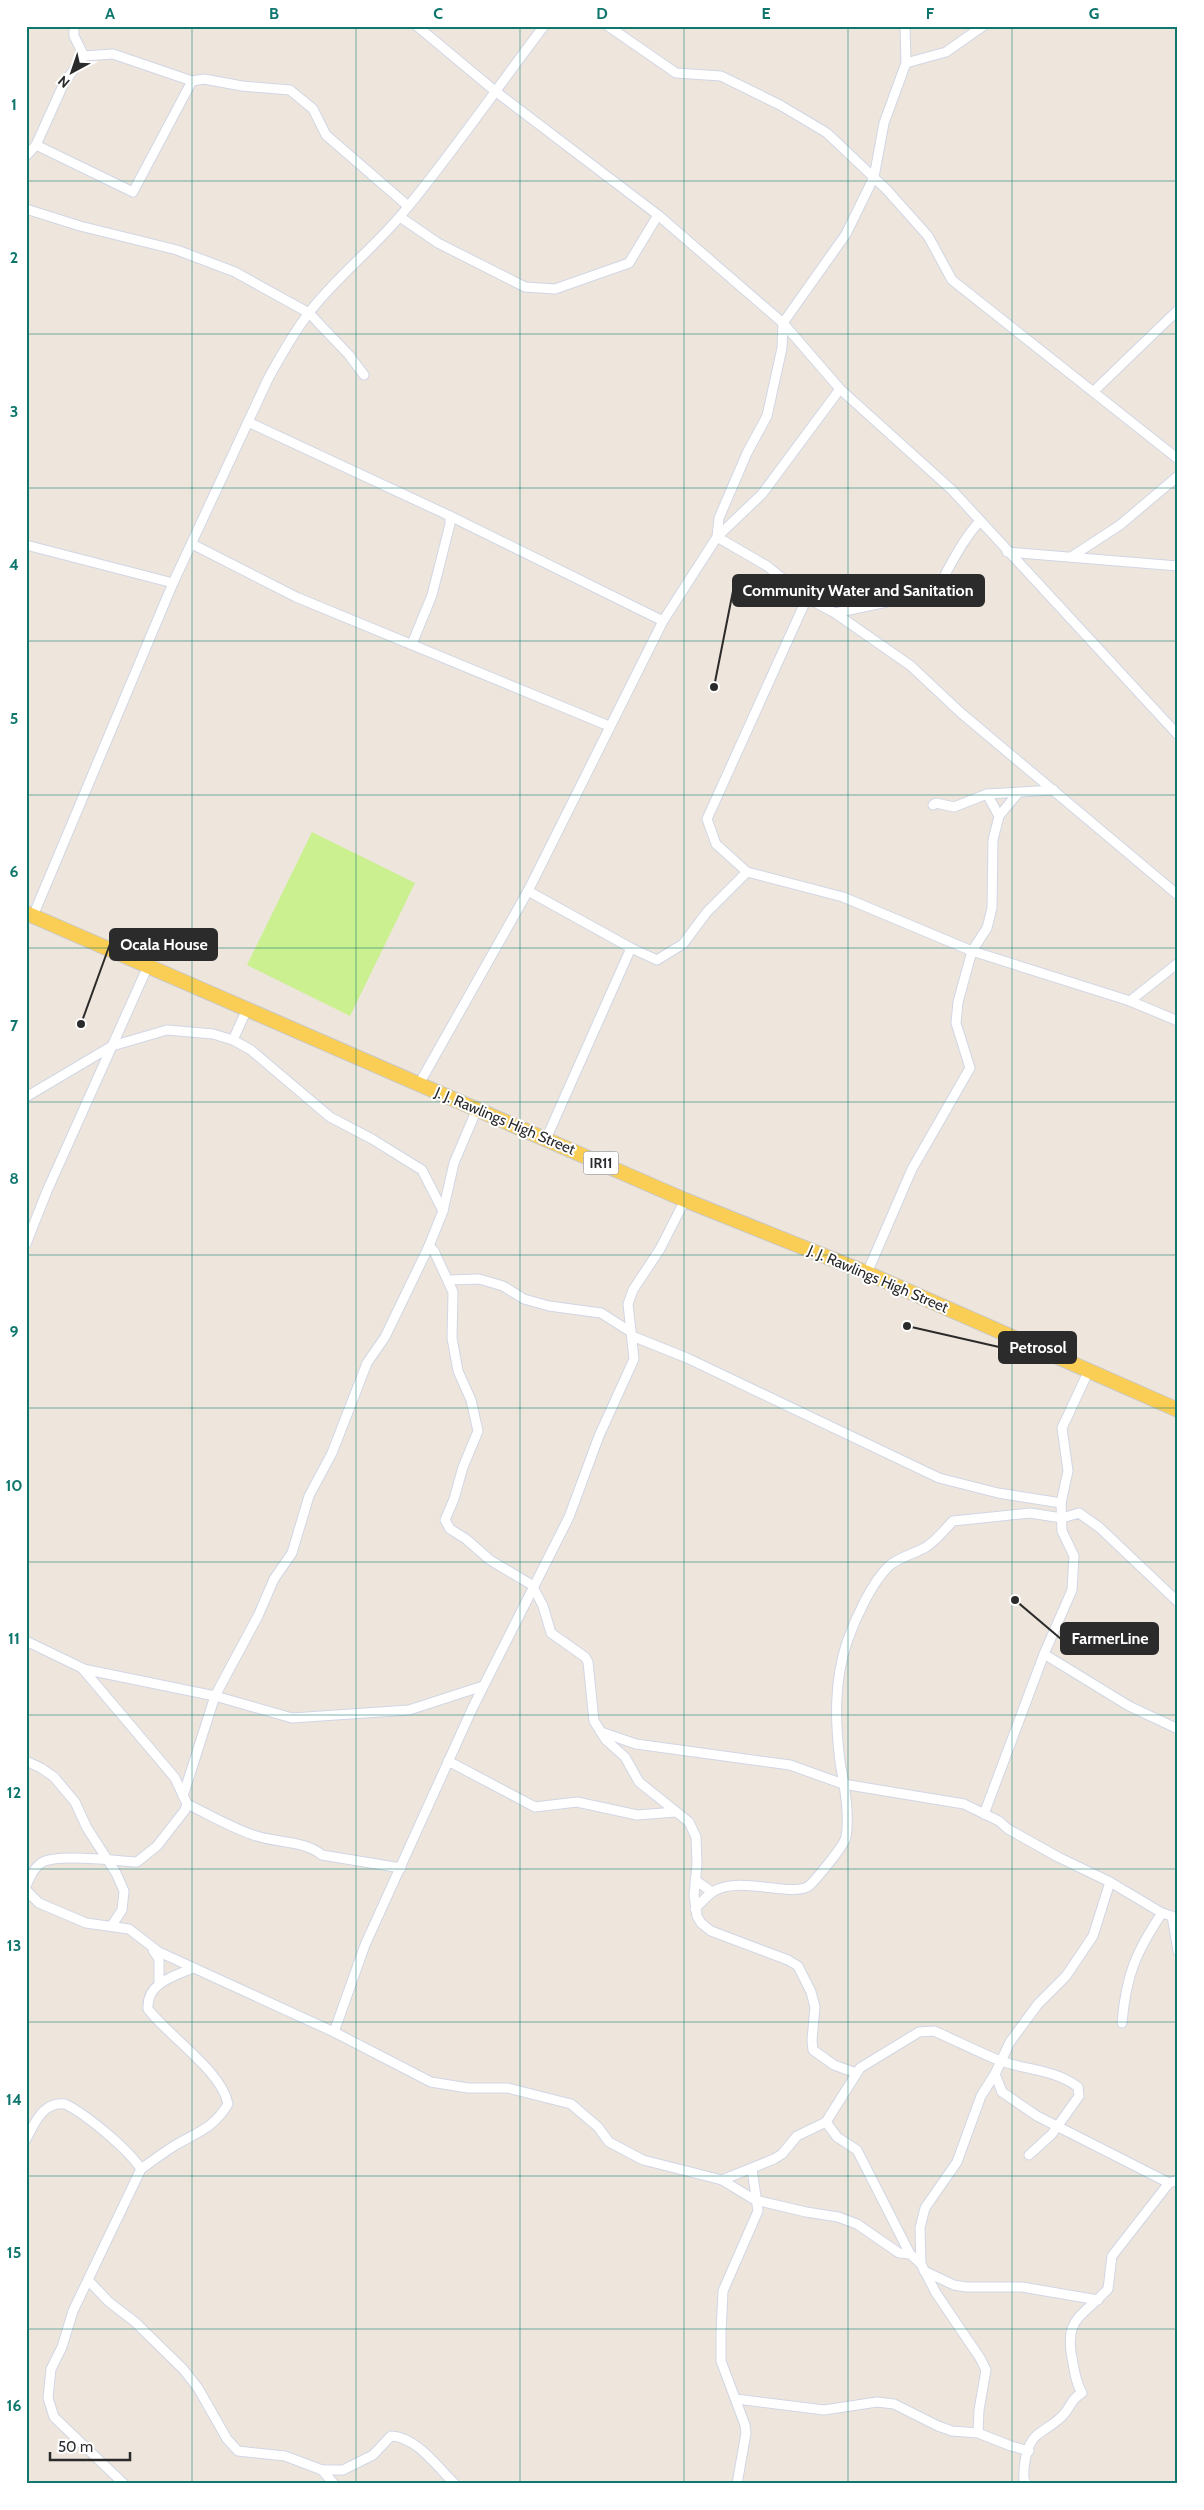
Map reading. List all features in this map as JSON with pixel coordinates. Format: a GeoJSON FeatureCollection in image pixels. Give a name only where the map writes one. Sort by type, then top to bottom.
{"type":"FeatureCollection","features":[{"type":"Feature","properties":{"kind":"main road","name":"J. J. Rawlings High Street"},"geometry":{"type":"LineString","coordinates":[[29,915],[685,1200],[867,1273],[1178,1410]]}},
{"type":"Feature","properties":{"kind":"street"},"geometry":{"type":"LineString","coordinates":[[74,26],[74,36],[84,56]]}},
{"type":"Feature","properties":{"kind":"street"},"geometry":{"type":"LineString","coordinates":[[417,26],[494,90],[658,216],[783,323],[840,389],[952,490],[1007,552],[1178,735]]}},
{"type":"Feature","properties":{"kind":"street"},"geometry":{"type":"LineString","coordinates":[[29,915],[173,584],[278,362],[309,313],[400,216],[470,128],[494,90],[544,26]]}},
{"type":"Feature","properties":{"kind":"street"},"geometry":{"type":"LineString","coordinates":[[608,26],[676,73],[721,76],[780,105],[827,133],[874,177],[928,236],[952,280],[1178,459]]}},
{"type":"Feature","properties":{"kind":"street"},"geometry":{"type":"LineString","coordinates":[[717,537],[719,518],[747,453],[767,416],[782,348],[783,323],[846,234],[874,177],[884,123],[906,63],[905,26]]}},
{"type":"Feature","properties":{"kind":"street"},"geometry":{"type":"LineString","coordinates":[[906,63],[946,52],[983,26]]}},
{"type":"Feature","properties":{"kind":"street"},"geometry":{"type":"LineString","coordinates":[[26,156],[36,145],[64,83],[84,56],[113,54],[192,81],[204,79],[242,86],[290,90],[313,109],[326,136],[408,206]]}},
{"type":"Feature","properties":{"kind":"street"},"geometry":{"type":"LineString","coordinates":[[36,145],[133,192],[192,81]]}},
{"type":"Feature","properties":{"kind":"street"},"geometry":{"type":"LineString","coordinates":[[26,209],[80,226],[177,250],[234,272],[309,313],[349,354],[364,375]]}},
{"type":"Feature","properties":{"kind":"street"},"geometry":{"type":"LineString","coordinates":[[400,216],[438,242],[526,287],[555,289],[629,263],[658,216]]}},
{"type":"Feature","properties":{"kind":"street"},"geometry":{"type":"LineString","coordinates":[[1094,391],[1178,310]]}},
{"type":"Feature","properties":{"kind":"street"},"geometry":{"type":"LineString","coordinates":[[418,1084],[528,891],[663,621],[717,537],[762,494],[840,389]]}},
{"type":"Feature","properties":{"kind":"street"},"geometry":{"type":"LineString","coordinates":[[248,422],[450,516],[663,621]]}},
{"type":"Feature","properties":{"kind":"street"},"geometry":{"type":"LineString","coordinates":[[1071,557],[1120,525],[1178,476]]}},
{"type":"Feature","properties":{"kind":"street"},"geometry":{"type":"LineString","coordinates":[[412,644],[437,580],[450,524],[450,516]]}},
{"type":"Feature","properties":{"kind":"street"},"geometry":{"type":"LineString","coordinates":[[835,614],[906,598],[929,599],[940,590],[946,573],[968,534],[980,521]]}},
{"type":"Feature","properties":{"kind":"street"},"geometry":{"type":"LineString","coordinates":[[717,537],[767,566],[807,598],[835,614],[911,666],[961,713],[1178,895]]}},
{"type":"Feature","properties":{"kind":"street"},"geometry":{"type":"LineString","coordinates":[[192,544],[296,597],[609,726]]}},
{"type":"Feature","properties":{"kind":"street"},"geometry":{"type":"LineString","coordinates":[[26,545],[173,584]]}},
{"type":"Feature","properties":{"kind":"street"},"geometry":{"type":"LineString","coordinates":[[1007,552],[1178,566]]}},
{"type":"Feature","properties":{"kind":"street"},"geometry":{"type":"LineString","coordinates":[[807,598],[707,819],[716,844],[747,872],[843,897],[972,951],[1130,1001],[1178,1021]]}},
{"type":"Feature","properties":{"kind":"street"},"geometry":{"type":"LineString","coordinates":[[932,805],[936,803],[954,807],[987,794],[1054,790]]}},
{"type":"Feature","properties":{"kind":"street"},"geometry":{"type":"LineString","coordinates":[[867,1273],[912,1169],[970,1068],[956,1023],[958,1002],[972,951],[987,928],[992,908],[993,840],[999,816],[1018,793]]}},
{"type":"Feature","properties":{"kind":"street"},"geometry":{"type":"LineString","coordinates":[[987,794],[999,816]]}},
{"type":"Feature","properties":{"kind":"street"},"geometry":{"type":"LineString","coordinates":[[528,891],[631,948],[657,960],[683,944],[707,912],[747,872]]}},
{"type":"Feature","properties":{"kind":"street"},"geometry":{"type":"LineString","coordinates":[[546,1139],[631,948]]}},
{"type":"Feature","properties":{"kind":"street"},"geometry":{"type":"LineString","coordinates":[[1130,1001],[1178,963]]}},
{"type":"Feature","properties":{"kind":"street"},"geometry":{"type":"LineString","coordinates":[[26,1244],[47,1191],[148,966]]}},
{"type":"Feature","properties":{"kind":"street"},"geometry":{"type":"LineString","coordinates":[[234,1040],[246,1009]]}},
{"type":"Feature","properties":{"kind":"street"},"geometry":{"type":"LineString","coordinates":[[26,1096],[112,1046],[167,1030],[213,1034],[234,1040],[251,1050],[330,1117],[372,1139],[422,1170],[443,1211]]}},
{"type":"Feature","properties":{"kind":"street"},"geometry":{"type":"LineString","coordinates":[[477,1109],[454,1163],[443,1211],[429,1246],[385,1337],[367,1363],[332,1453],[309,1496],[292,1553],[274,1580],[258,1616],[215,1696],[185,1800],[185,1810],[157,1846],[137,1862],[108,1862],[62,1857],[42,1862],[33,1871],[26,1888],[40,1903],[86,1923],[100,1926],[112,1925],[129,1929],[150,1945],[193,1968],[334,2032],[431,2082],[468,2088],[508,2088],[571,2104],[598,2127],[609,2142],[643,2160],[722,2180],[755,2200],[806,2212],[838,2217],[857,2224],[899,2253],[910,2254]]}},
{"type":"Feature","properties":{"kind":"street"},"geometry":{"type":"LineString","coordinates":[[334,2032],[365,1945],[448,1761],[532,1585],[569,1517],[599,1436],[634,1359],[628,1304],[633,1290],[660,1249],[685,1200]]}},
{"type":"Feature","properties":{"kind":"street"},"geometry":{"type":"LineString","coordinates":[[429,1246],[434,1251],[453,1292],[452,1338],[458,1371],[471,1400],[478,1431],[445,1520],[450,1529],[466,1539],[490,1560],[532,1585],[543,1606],[551,1633],[582,1654],[588,1662],[593,1714],[601,1732],[606,1740],[624,1757],[639,1782],[689,1822],[696,1837],[695,1909],[702,1924],[712,1931],[788,1960],[798,1966],[811,1992],[815,2007],[813,2050],[834,2065],[856,2073]]}},
{"type":"Feature","properties":{"kind":"street"},"geometry":{"type":"LineString","coordinates":[[449,1280],[479,1279],[503,1286],[524,1299],[549,1306],[601,1314],[632,1334],[687,1358],[939,1478],[998,1493],[1061,1502]]}},
{"type":"Feature","properties":{"kind":"street"},"geometry":{"type":"LineString","coordinates":[[984,1814],[1044,1654],[1072,1590],[1074,1556],[1062,1531],[1061,1502],[1068,1471],[1062,1428],[1089,1370]]}},
{"type":"Feature","properties":{"kind":"street"},"geometry":{"type":"LineString","coordinates":[[695,1909],[712,1892],[721,1887],[744,1884],[797,1890],[809,1886],[844,1842],[846,1816],[838,1738],[838,1676],[847,1641],[878,1579],[889,1566],[925,1548],[936,1540],[953,1521],[1030,1513],[1062,1518],[1079,1513],[1089,1518],[1178,1602]]}},
{"type":"Feature","properties":{"kind":"street"},"geometry":{"type":"LineString","coordinates":[[26,1642],[82,1668],[215,1696],[292,1718],[409,1710],[483,1686]]}},
{"type":"Feature","properties":{"kind":"street"},"geometry":{"type":"LineString","coordinates":[[1044,1654],[1129,1706],[1178,1729]]}},
{"type":"Feature","properties":{"kind":"street"},"geometry":{"type":"LineString","coordinates":[[82,1668],[175,1778],[185,1800],[250,1834],[268,1840],[302,1846],[316,1850],[322,1855],[400,1868]]}},
{"type":"Feature","properties":{"kind":"street"},"geometry":{"type":"LineString","coordinates":[[601,1732],[636,1744],[790,1765],[843,1784],[964,1804],[999,1821],[1008,1829],[1058,1858],[1110,1882],[1162,1913],[1175,1917],[1178,1951]]}},
{"type":"Feature","properties":{"kind":"street"},"geometry":{"type":"LineString","coordinates":[[26,1761],[54,1777],[75,1802],[81,1816],[116,1873],[124,1891],[122,1910],[112,1925]]}},
{"type":"Feature","properties":{"kind":"street"},"geometry":{"type":"LineString","coordinates":[[448,1761],[535,1807],[577,1802],[637,1816],[676,1812]]}},
{"type":"Feature","properties":{"kind":"street"},"geometry":{"type":"LineString","coordinates":[[695,1880],[712,1892]]}},
{"type":"Feature","properties":{"kind":"street"},"geometry":{"type":"LineString","coordinates":[[922,2267],[920,2228],[925,2208],[957,2162],[981,2096],[995,2074],[1010,2042],[1032,2012],[1066,1976],[1093,1936],[1110,1882]]}},
{"type":"Feature","properties":{"kind":"street"},"geometry":{"type":"LineString","coordinates":[[1122,2023],[1124,1992],[1130,1972],[1141,1946],[1162,1913]]}},
{"type":"Feature","properties":{"kind":"street"},"geometry":{"type":"LineString","coordinates":[[124,2484],[54,2417],[48,2398],[51,2369],[62,2347],[73,2311],[89,2281],[141,2168],[175,2145],[209,2127],[221,2116],[228,2104],[226,2094],[207,2070],[148,2009],[149,2000],[160,1981],[159,1959],[150,1945]]}},
{"type":"Feature","properties":{"kind":"street"},"geometry":{"type":"LineString","coordinates":[[160,1981],[193,1968]]}},
{"type":"Feature","properties":{"kind":"street"},"geometry":{"type":"LineString","coordinates":[[722,2180],[774,2159],[782,2154],[797,2136],[826,2122],[856,2073],[900,2042],[925,2031],[934,2031],[1000,2061],[1046,2072],[1071,2082],[1078,2087],[1079,2096],[1058,2126],[1029,2155]]}},
{"type":"Feature","properties":{"kind":"street"},"geometry":{"type":"LineString","coordinates":[[995,2074],[1002,2092],[1037,2116],[1174,2182],[1112,2256],[1108,2289],[1098,2300],[1083,2311],[1070,2329],[1068,2345],[1077,2384],[1082,2393],[1074,2398],[1065,2413],[1054,2424],[1035,2437],[1024,2460],[1024,2480],[1027,2484]]}},
{"type":"Feature","properties":{"kind":"street"},"geometry":{"type":"LineString","coordinates":[[26,2139],[44,2110],[49,2106],[65,2104],[116,2142],[131,2155],[141,2168]]}},
{"type":"Feature","properties":{"kind":"street"},"geometry":{"type":"LineString","coordinates":[[826,2122],[837,2137],[856,2150],[910,2254],[922,2267],[936,2293],[980,2358],[986,2370],[979,2410],[978,2432]]}},
{"type":"Feature","properties":{"kind":"street"},"geometry":{"type":"LineString","coordinates":[[736,2484],[746,2433],[745,2425],[722,2361],[722,2296],[756,2220],[758,2211],[752,2169]]}},
{"type":"Feature","properties":{"kind":"street"},"geometry":{"type":"LineString","coordinates":[[922,2267],[954,2285],[966,2287],[1022,2287],[1098,2300]]}},
{"type":"Feature","properties":{"kind":"street"},"geometry":{"type":"LineString","coordinates":[[89,2281],[109,2302],[135,2322],[183,2370],[198,2388],[227,2439],[238,2450],[285,2456],[322,2470],[343,2470],[374,2454],[391,2436],[402,2437],[415,2445],[455,2484]]}},
{"type":"Feature","properties":{"kind":"street"},"geometry":{"type":"LineString","coordinates":[[736,2399],[824,2410],[877,2402],[894,2404],[938,2426],[952,2430],[978,2432],[1011,2446],[1029,2451]]}},
{"type":"Feature","properties":{"kind":"street"},"geometry":{"type":"LineString","coordinates":[[322,2470],[334,2484]]}},
{"type":"Feature","properties":{"kind":"green space"},"geometry":{"type":"Polygon","coordinates":[[[312,832],[415,883],[350,1016],[247,965],[312,832]]]}},
{"type":"Feature","properties":{"kind":"place","name":"Community Water and Sanitation"},"geometry":{"type":"Point","coordinates":[714,687]}},
{"type":"Feature","properties":{"kind":"place","name":"Ocala House"},"geometry":{"type":"Point","coordinates":[81,1024]}},
{"type":"Feature","properties":{"kind":"place","name":"Petrosol"},"geometry":{"type":"Point","coordinates":[907,1326]}},
{"type":"Feature","properties":{"kind":"place","name":"FarmerLine"},"geometry":{"type":"Point","coordinates":[1015,1600]}}]}
